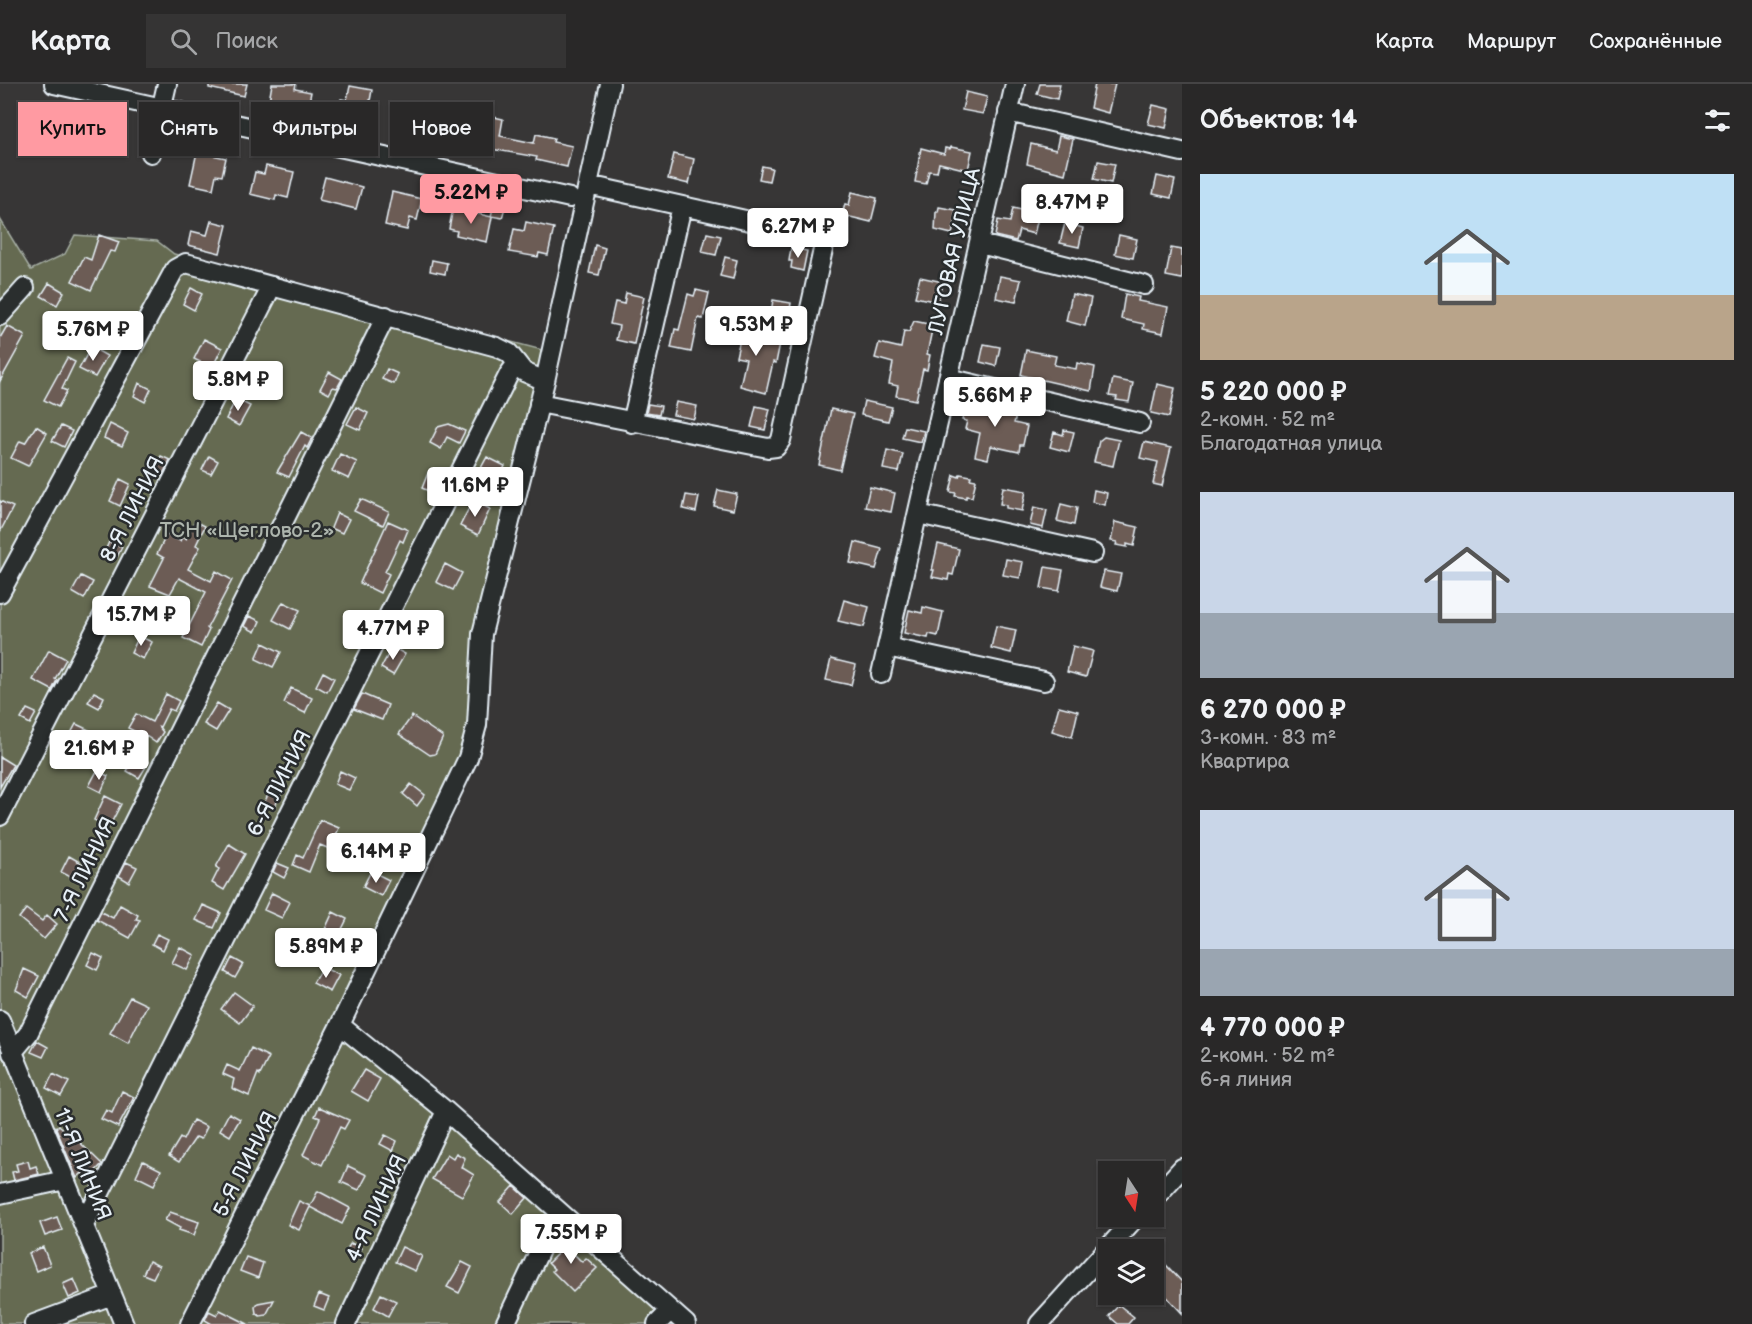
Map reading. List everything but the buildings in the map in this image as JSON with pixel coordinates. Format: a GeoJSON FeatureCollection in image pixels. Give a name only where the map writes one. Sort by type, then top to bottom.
{"type":"FeatureCollection","features":[{"type":"Feature","properties":{"kind":"street"},"geometry":{"type":"LineString","coordinates":[[54,84],[139,103]]}},
{"type":"Feature","properties":{"kind":"street"},"geometry":{"type":"LineString","coordinates":[[162,102],[167,84]]}},
{"type":"Feature","properties":{"kind":"street","name":"5-Я ЛИНИЯ"},"geometry":{"type":"LineString","coordinates":[[190,1324],[340,1025],[468,758],[477,725],[482,634],[545,381],[610,84]]}},
{"type":"Feature","properties":{"kind":"street","name":"ЛУГОВАЯ УЛИЦА"},"geometry":{"type":"LineString","coordinates":[[881,674],[1015,84]]}},
{"type":"Feature","properties":{"kind":"street"},"geometry":{"type":"LineString","coordinates":[[1008,112],[1182,152]]}},
{"type":"Feature","properties":{"kind":"street"},"geometry":{"type":"LineString","coordinates":[[239,125],[570,198]]}},
{"type":"Feature","properties":{"kind":"street"},"geometry":{"type":"LineString","coordinates":[[539,403],[768,448],[776,447],[781,440],[824,245],[822,239],[588,185]]}},
{"type":"Feature","properties":{"kind":"street"},"geometry":{"type":"LineString","coordinates":[[632,423],[682,206]]}},
{"type":"Feature","properties":{"kind":"street"},"geometry":{"type":"LineString","coordinates":[[980,244],[1144,285]]}},
{"type":"Feature","properties":{"kind":"street"},"geometry":{"type":"LineString","coordinates":[[0,593],[175,268],[186,264],[497,346],[509,353],[524,372],[545,381]]}},
{"type":"Feature","properties":{"kind":"street","name":"8-Я ЛИНИЯ"},"geometry":{"type":"LineString","coordinates":[[0,816],[272,286]]}},
{"type":"Feature","properties":{"kind":"street"},"geometry":{"type":"LineString","coordinates":[[0,316],[25,288]]}},
{"type":"Feature","properties":{"kind":"street","name":"7-Я ЛИНИЯ"},"geometry":{"type":"LineString","coordinates":[[12,1053],[28,1034],[386,316]]}},
{"type":"Feature","properties":{"kind":"street","name":"6-Я ЛИНИЯ"},"geometry":{"type":"LineString","coordinates":[[84,1225],[509,374],[517,363]]}},
{"type":"Feature","properties":{"kind":"street"},"geometry":{"type":"LineString","coordinates":[[948,378],[1140,423]]}},
{"type":"Feature","properties":{"kind":"street"},"geometry":{"type":"LineString","coordinates":[[918,513],[1093,553]]}},
{"type":"Feature","properties":{"kind":"street"},"geometry":{"type":"LineString","coordinates":[[887,647],[1044,681]]}},
{"type":"Feature","properties":{"kind":"street","name":"11-Я ЛИНИЯ"},"geometry":{"type":"LineString","coordinates":[[0,1020],[124,1324]]}},
{"type":"Feature","properties":{"kind":"street"},"geometry":{"type":"LineString","coordinates":[[340,1025],[446,1112],[686,1324]]}},
{"type":"Feature","properties":{"kind":"street","name":"4-Я ЛИНИЯ"},"geometry":{"type":"LineString","coordinates":[[346,1324],[446,1112]]}},
{"type":"Feature","properties":{"kind":"street"},"geometry":{"type":"LineString","coordinates":[[1164,1188],[1182,1168]]}},
{"type":"Feature","properties":{"kind":"street"},"geometry":{"type":"LineString","coordinates":[[0,1194],[65,1180]]}},
{"type":"Feature","properties":{"kind":"street"},"geometry":{"type":"LineString","coordinates":[[505,1324],[551,1227],[563,1216]]}},
{"type":"Feature","properties":{"kind":"street"},"geometry":{"type":"LineString","coordinates":[[1039,1324],[1127,1227]]}},
{"type":"Feature","properties":{"kind":"street"},"geometry":{"type":"LineString","coordinates":[[34,1324],[112,1295]]}},
{"type":"Feature","properties":{"kind":"street"},"geometry":{"type":"LineString","coordinates":[[657,1324],[670,1311]]}},
{"type":"Feature","properties":{"kind":"green space","name":"ТСН «Щеглово-2»"},"geometry":{"type":"Polygon","coordinates":[[[0,219],[31,270],[65,254],[75,235],[157,241],[174,254],[546,351],[464,757],[338,1017],[693,1324],[0,1324],[0,219]]]}}]}
